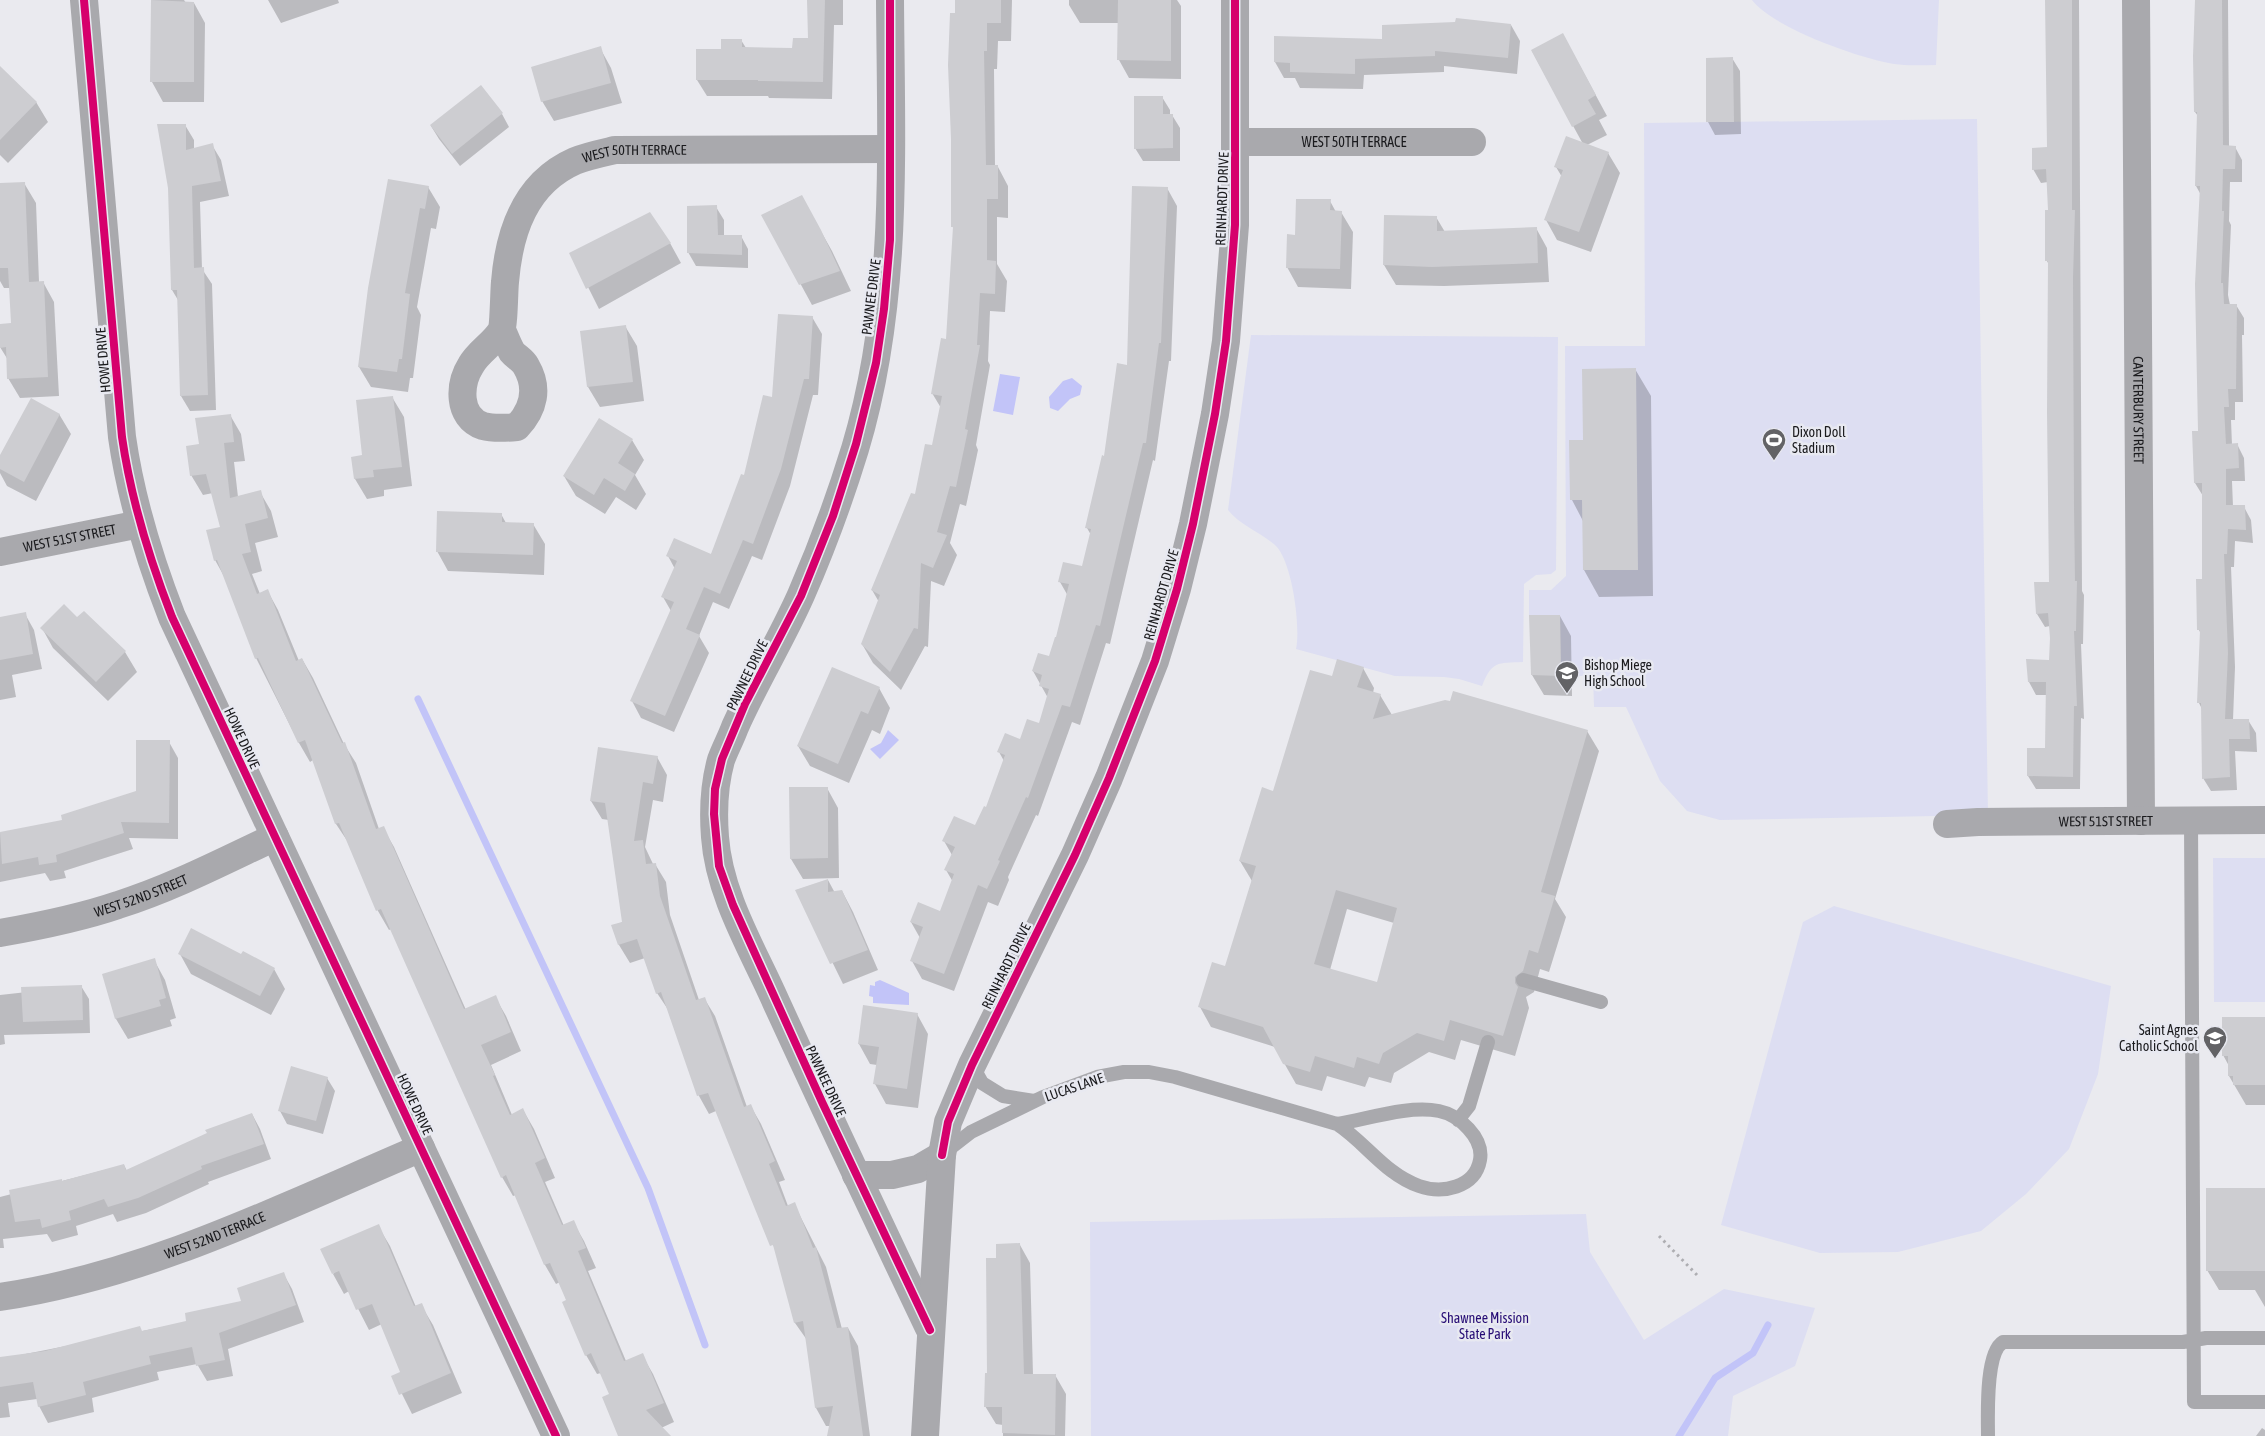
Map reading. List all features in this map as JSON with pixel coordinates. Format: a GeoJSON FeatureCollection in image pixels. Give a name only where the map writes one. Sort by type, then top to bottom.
{"type":"FeatureCollection","features":[{"type":"Feature","properties":{"kind":"street","name":"HOWE DRIVE"},"geometry":{"type":"LineString","coordinates":[[84,0],[122,437],[128,476],[151,563],[172,617],[556,1436]]}},
{"type":"Feature","properties":{"kind":"street","name":"PAWNEE DRIVE"},"geometry":{"type":"LineString","coordinates":[[890,0],[890,240],[884,309],[876,363],[856,444],[833,516],[801,596],[745,704],[722,759],[715,788],[714,814],[719,866],[732,905],[856,1175],[930,1330]]}},
{"type":"Feature","properties":{"kind":"street","name":"REINHARDT DRIVE"},"geometry":{"type":"LineString","coordinates":[[925,1436],[942,1155],[948,1122],[972,1065],[1075,855],[1109,778],[1154,661],[1177,589],[1199,501],[1226,341],[1235,225],[1235,0]]}},
{"type":"Feature","properties":{"kind":"street","name":"CANTERBURY STREET"},"geometry":{"type":"LineString","coordinates":[[2136,0],[2141,821]]}},
{"type":"Feature","properties":{"kind":"street","name":"WEST 50TH TERRACE"},"geometry":{"type":"LineString","coordinates":[[1236,142],[1472,142]]}},
{"type":"Feature","properties":{"kind":"street","name":"WEST 50TH TERRACE"},"geometry":{"type":"LineString","coordinates":[[502,330],[510,239],[527,201],[549,177],[575,161],[615,150],[891,149]]}},
{"type":"Feature","properties":{"kind":"street","name":"WEST 51ST STREET"},"geometry":{"type":"LineString","coordinates":[[0,552],[140,524]]}},
{"type":"Feature","properties":{"kind":"street","name":"WEST 51ST STREET"},"geometry":{"type":"LineString","coordinates":[[1947,824],[1978,822],[2265,820]]}},
{"type":"Feature","properties":{"kind":"street","name":"WEST 52ND STREET"},"geometry":{"type":"LineString","coordinates":[[0,933],[39,927],[118,906],[159,890],[275,837]]}},
{"type":"Feature","properties":{"kind":"street","name":"WEST 52ND TERRACE"},"geometry":{"type":"LineString","coordinates":[[0,1297],[85,1280],[163,1256],[211,1238],[422,1148]]}},
{"type":"Feature","properties":{"kind":"street"},"geometry":{"type":"LineString","coordinates":[[856,1175],[892,1175],[918,1169],[942,1155]]}},
{"type":"Feature","properties":{"kind":"lane"},"geometry":{"type":"LineString","coordinates":[[2191,820],[2188,1341],[2194,1402],[2265,1402]]}},
{"type":"Feature","properties":{"kind":"lane"},"geometry":{"type":"LineString","coordinates":[[1524,980],[1601,1002]]}},
{"type":"Feature","properties":{"kind":"lane"},"geometry":{"type":"LineString","coordinates":[[1458,1120],[1469,1106],[1488,1042]]}},
{"type":"Feature","properties":{"kind":"lane","name":"LUCAS LANE"},"geometry":{"type":"LineString","coordinates":[[972,1065],[982,1083],[1003,1096],[1034,1101]]}},
{"type":"Feature","properties":{"kind":"lane","name":"LUCAS LANE"},"geometry":{"type":"LineString","coordinates":[[942,1155],[971,1132],[1034,1101],[1106,1075],[1124,1072],[1149,1072],[1175,1077],[1337,1124]]}},
{"type":"Feature","properties":{"kind":"lane"},"geometry":{"type":"LineString","coordinates":[[1439,1111],[1467,1126],[1478,1145],[1481,1159],[1476,1173],[1461,1186],[1441,1190],[1420,1186],[1399,1176],[1377,1161],[1351,1133],[1337,1124],[1396,1112],[1439,1111]]}},
{"type":"Feature","properties":{"kind":"lane"},"geometry":{"type":"LineString","coordinates":[[1988,1436],[1989,1400],[1995,1351],[2003,1342],[2188,1341],[2265,1338]]}},
{"type":"Feature","properties":{"kind":"path"},"geometry":{"type":"LineString","coordinates":[[1659,1236],[1697,1275]]}},
{"type":"Feature","properties":{"kind":"green space"},"geometry":{"type":"Polygon","coordinates":[[[1752,0],[1939,0],[1936,65],[1894,64],[1839,48],[1778,21],[1763,11],[1752,0]]]}},
{"type":"Feature","properties":{"kind":"green space","name":"Dixon Doll Stadium"},"geometry":{"type":"Polygon","coordinates":[[[1977,119],[1988,815],[1720,820],[1687,811],[1660,781],[1626,707],[1594,707],[1593,676],[1561,676],[1560,615],[1529,615],[1529,590],[1551,590],[1566,576],[1565,346],[1645,346],[1644,123],[1977,119]]]}},
{"type":"Feature","properties":{"kind":"green space"},"geometry":{"type":"Polygon","coordinates":[[[1251,335],[1558,337],[1556,570],[1551,574],[1536,575],[1524,584],[1523,662],[1496,665],[1489,672],[1482,686],[1459,679],[1444,677],[1395,676],[1296,649],[1297,626],[1294,594],[1281,553],[1275,545],[1238,520],[1228,510],[1251,335]]]}},
{"type":"Feature","properties":{"kind":"green space"},"geometry":{"type":"Polygon","coordinates":[[[2213,858],[2265,858],[2265,1002],[2214,1002],[2213,858]]]}},
{"type":"Feature","properties":{"kind":"green space"},"geometry":{"type":"Polygon","coordinates":[[[1834,906],[2111,986],[2098,1074],[2069,1149],[2026,1194],[1981,1231],[1898,1252],[1820,1253],[1721,1225],[1803,922],[1834,906]]]}},
{"type":"Feature","properties":{"kind":"green space","name":"Shawnee Mission State Park"},"geometry":{"type":"Polygon","coordinates":[[[1586,1214],[1590,1252],[1644,1340],[1724,1289],[1815,1308],[1795,1366],[1733,1396],[1728,1436],[1091,1436],[1090,1222],[1586,1214]]]}},
{"type":"Feature","properties":{"kind":"water"},"geometry":{"type":"Polygon","coordinates":[[[1000,374],[1020,377],[1013,415],[993,411],[1000,374]]]}},
{"type":"Feature","properties":{"kind":"water"},"geometry":{"type":"Polygon","coordinates":[[[1072,378],[1082,386],[1080,395],[1070,399],[1058,411],[1050,408],[1049,397],[1063,381],[1072,378]]]}},
{"type":"Feature","properties":{"kind":"water"},"geometry":{"type":"Polygon","coordinates":[[[888,730],[899,740],[880,759],[870,749],[881,743],[888,730]]]}},
{"type":"Feature","properties":{"kind":"water"},"geometry":{"type":"Polygon","coordinates":[[[880,980],[909,993],[909,1005],[873,1003],[873,997],[869,996],[870,985],[875,986],[875,982],[880,980]]]}},
{"type":"Feature","properties":{"kind":"building"},"geometry":{"type":"Polygon","coordinates":[[[151,0],[194,2],[194,82],[150,82],[151,0]]]}},
{"type":"Feature","properties":{"kind":"building"},"geometry":{"type":"Polygon","coordinates":[[[807,0],[825,0],[823,82],[696,80],[696,49],[721,49],[721,39],[742,39],[742,47],[792,48],[793,38],[808,38],[807,0]]]}},
{"type":"Feature","properties":{"kind":"building"},"geometry":{"type":"Polygon","coordinates":[[[955,0],[1001,0],[1001,23],[987,23],[987,51],[984,51],[986,165],[998,165],[998,199],[987,199],[987,260],[996,261],[995,294],[980,293],[977,345],[980,345],[965,429],[968,430],[956,487],[950,486],[937,532],[947,535],[933,568],[921,563],[918,629],[914,628],[890,672],[861,644],[880,595],[871,590],[911,493],[915,494],[925,444],[932,445],[942,396],[931,394],[941,338],[946,339],[953,227],[951,227],[951,139],[948,65],[950,13],[955,13],[955,0]]]}},
{"type":"Feature","properties":{"kind":"building"},"geometry":{"type":"Polygon","coordinates":[[[1118,0],[1171,0],[1171,61],[1117,60],[1118,0]]]}},
{"type":"Feature","properties":{"kind":"building"},"geometry":{"type":"Polygon","coordinates":[[[2045,0],[2072,0],[2072,210],[2075,210],[2073,278],[2074,506],[2075,581],[2077,581],[2076,631],[2074,631],[2077,706],[2074,706],[2073,777],[2027,776],[2027,748],[2045,748],[2046,682],[2028,682],[2026,659],[2049,660],[2050,638],[2048,613],[2036,614],[2034,582],[2049,582],[2048,261],[2045,261],[2045,210],[2048,210],[2046,169],[2032,170],[2032,148],[2047,147],[2045,0]]]}},
{"type":"Feature","properties":{"kind":"building"},"geometry":{"type":"Polygon","coordinates":[[[2195,0],[2222,0],[2223,145],[2236,146],[2235,169],[2223,169],[2222,211],[2224,211],[2221,283],[2223,283],[2224,304],[2237,304],[2236,389],[2228,389],[2229,407],[2224,407],[2226,444],[2238,443],[2239,468],[2226,469],[2226,505],[2245,505],[2246,530],[2228,529],[2227,554],[2224,554],[2228,653],[2225,719],[2249,719],[2250,739],[2229,739],[2230,777],[2202,779],[2201,703],[2197,703],[2200,630],[2197,630],[2196,579],[2202,579],[2202,483],[2194,483],[2192,431],[2198,431],[2195,284],[2200,186],[2195,186],[2197,112],[2194,112],[2193,56],[2195,0]]]}},
{"type":"Feature","properties":{"kind":"building"},"geometry":{"type":"Polygon","coordinates":[[[1456,18],[1511,24],[1508,58],[1435,51],[1435,56],[1355,59],[1355,74],[1290,72],[1290,63],[1274,62],[1274,36],[1382,39],[1382,25],[1455,22],[1456,18]]]}},
{"type":"Feature","properties":{"kind":"building"},"geometry":{"type":"Polygon","coordinates":[[[1563,33],[1596,95],[1588,100],[1596,114],[1572,127],[1531,50],[1563,33]]]}},
{"type":"Feature","properties":{"kind":"building"},"geometry":{"type":"Polygon","coordinates":[[[601,46],[611,83],[541,102],[531,67],[601,46]]]}},
{"type":"Feature","properties":{"kind":"building"},"geometry":{"type":"Polygon","coordinates":[[[1733,57],[1734,122],[1706,122],[1706,58],[1733,57]]]}},
{"type":"Feature","properties":{"kind":"building"},"geometry":{"type":"Polygon","coordinates":[[[0,66],[37,102],[0,140],[0,66]]]}},
{"type":"Feature","properties":{"kind":"building"},"geometry":{"type":"Polygon","coordinates":[[[481,85],[503,113],[452,154],[430,125],[481,85]]]}},
{"type":"Feature","properties":{"kind":"building"},"geometry":{"type":"Polygon","coordinates":[[[1134,96],[1163,96],[1163,114],[1173,114],[1173,148],[1134,149],[1134,96]]]}},
{"type":"Feature","properties":{"kind":"building"},"geometry":{"type":"Polygon","coordinates":[[[157,124],[186,124],[186,150],[213,143],[221,181],[192,186],[194,268],[204,267],[208,395],[180,396],[177,290],[171,290],[168,188],[157,124]]]}},
{"type":"Feature","properties":{"kind":"building"},"geometry":{"type":"Polygon","coordinates":[[[1566,136],[1609,152],[1579,232],[1544,220],[1563,170],[1554,167],[1566,136]]]}},
{"type":"Feature","properties":{"kind":"building"},"geometry":{"type":"Polygon","coordinates":[[[388,179],[429,186],[425,209],[420,208],[405,293],[410,294],[402,359],[399,359],[397,372],[358,367],[368,288],[388,179]]]}},
{"type":"Feature","properties":{"kind":"building"},"geometry":{"type":"Polygon","coordinates":[[[25,182],[29,282],[44,281],[48,377],[7,379],[6,347],[0,348],[0,324],[11,323],[8,268],[0,268],[0,183],[25,182]]]}},
{"type":"Feature","properties":{"kind":"building"},"geometry":{"type":"Polygon","coordinates":[[[1132,186],[1168,187],[1161,343],[1159,343],[1146,443],[1143,443],[1100,626],[1096,625],[1070,707],[1062,705],[1028,798],[1026,797],[987,889],[978,885],[944,974],[910,961],[923,927],[910,922],[918,902],[940,911],[954,874],[944,870],[955,847],[942,841],[954,816],[975,825],[984,806],[986,807],[1005,755],[997,752],[1005,733],[1020,739],[1027,719],[1039,723],[1049,689],[1039,686],[1042,675],[1032,671],[1038,653],[1049,656],[1056,637],[1069,584],[1058,582],[1063,562],[1082,566],[1091,529],[1085,528],[1102,455],[1104,456],[1117,363],[1127,365],[1132,186]]]}},
{"type":"Feature","properties":{"kind":"building"},"geometry":{"type":"Polygon","coordinates":[[[802,195],[840,271],[799,285],[761,215],[802,195]]]}},
{"type":"Feature","properties":{"kind":"building"},"geometry":{"type":"Polygon","coordinates":[[[1296,199],[1331,199],[1330,210],[1342,211],[1340,269],[1286,268],[1287,234],[1295,235],[1296,199]]]}},
{"type":"Feature","properties":{"kind":"building"},"geometry":{"type":"Polygon","coordinates":[[[717,205],[718,235],[742,235],[742,255],[687,253],[687,206],[717,205]]]}},
{"type":"Feature","properties":{"kind":"building"},"geometry":{"type":"Polygon","coordinates":[[[650,212],[671,243],[586,289],[569,253],[650,212]]]}},
{"type":"Feature","properties":{"kind":"building"},"geometry":{"type":"Polygon","coordinates":[[[1384,215],[1437,216],[1437,231],[1537,227],[1538,263],[1432,267],[1383,265],[1384,215]]]}},
{"type":"Feature","properties":{"kind":"building"},"geometry":{"type":"Polygon","coordinates":[[[778,314],[813,316],[809,379],[804,379],[781,469],[753,544],[743,540],[720,594],[704,587],[686,629],[700,635],[665,716],[630,701],[674,602],[661,597],[677,561],[666,556],[674,538],[711,554],[741,474],[744,475],[763,395],[772,397],[778,314]]]}},
{"type":"Feature","properties":{"kind":"building"},"geometry":{"type":"Polygon","coordinates":[[[626,325],[633,382],[587,387],[580,331],[626,325]]]}},
{"type":"Feature","properties":{"kind":"building"},"geometry":{"type":"Polygon","coordinates":[[[1636,368],[1638,570],[1583,570],[1582,500],[1570,500],[1569,440],[1583,440],[1582,369],[1636,368]]]}},
{"type":"Feature","properties":{"kind":"building"},"geometry":{"type":"Polygon","coordinates":[[[393,396],[402,467],[373,470],[374,477],[354,479],[351,457],[362,455],[356,400],[393,396]]]}},
{"type":"Feature","properties":{"kind":"building"},"geometry":{"type":"Polygon","coordinates":[[[31,398],[60,414],[24,482],[0,469],[0,455],[31,398]]]}},
{"type":"Feature","properties":{"kind":"building"},"geometry":{"type":"Polygon","coordinates":[[[231,414],[234,442],[224,443],[230,498],[261,490],[268,518],[245,524],[251,552],[242,554],[257,594],[268,589],[296,661],[302,658],[342,743],[345,742],[376,829],[384,826],[464,1009],[496,995],[511,1032],[481,1045],[495,1075],[493,1076],[510,1115],[523,1108],[545,1158],[535,1163],[562,1225],[574,1220],[586,1248],[578,1251],[624,1361],[643,1353],[664,1403],[646,1410],[671,1436],[618,1436],[602,1397],[609,1394],[591,1353],[585,1356],[562,1302],[566,1300],[550,1263],[544,1265],[506,1175],[501,1178],[381,909],[376,911],[339,823],[335,824],[305,740],[298,743],[258,658],[255,659],[217,560],[214,561],[206,530],[220,527],[206,474],[190,476],[186,446],[199,444],[195,418],[231,414]]]}},
{"type":"Feature","properties":{"kind":"building"},"geometry":{"type":"Polygon","coordinates":[[[599,418],[633,439],[618,463],[635,474],[625,491],[604,478],[594,495],[563,476],[599,418]]]}},
{"type":"Feature","properties":{"kind":"building"},"geometry":{"type":"Polygon","coordinates":[[[437,511],[502,513],[502,522],[534,523],[533,555],[436,552],[437,511]]]}},
{"type":"Feature","properties":{"kind":"building"},"geometry":{"type":"Polygon","coordinates":[[[64,604],[77,617],[84,611],[126,651],[96,682],[40,628],[64,604]]]}},
{"type":"Feature","properties":{"kind":"building"},"geometry":{"type":"Polygon","coordinates":[[[26,612],[33,654],[0,660],[0,617],[26,612]]]}},
{"type":"Feature","properties":{"kind":"building"},"geometry":{"type":"Polygon","coordinates":[[[1529,615],[1560,615],[1561,676],[1531,675],[1529,615]]]}},
{"type":"Feature","properties":{"kind":"building","name":"Bishop Miege High School"},"geometry":{"type":"Polygon","coordinates":[[[1337,659],[1364,667],[1357,687],[1381,694],[1373,719],[1445,700],[1450,701],[1453,691],[1588,730],[1541,892],[1555,896],[1538,953],[1529,950],[1523,971],[1515,977],[1515,983],[1518,987],[1503,1036],[1450,1020],[1444,1041],[1417,1033],[1383,1053],[1379,1064],[1357,1057],[1354,1068],[1315,1056],[1310,1072],[1283,1064],[1263,1027],[1198,1007],[1212,962],[1225,966],[1256,866],[1239,861],[1262,787],[1273,791],[1310,670],[1332,676],[1337,659]],[[1336,890],[1314,964],[1377,982],[1397,908],[1336,890]]]}},
{"type":"Feature","properties":{"kind":"building"},"geometry":{"type":"Polygon","coordinates":[[[832,667],[880,687],[868,714],[861,711],[838,764],[797,746],[832,667]]]}},
{"type":"Feature","properties":{"kind":"building"},"geometry":{"type":"Polygon","coordinates":[[[136,740],[170,740],[169,823],[121,822],[124,833],[56,855],[57,862],[39,865],[38,857],[2,864],[0,832],[62,820],[61,815],[136,791],[136,740]]]}},
{"type":"Feature","properties":{"kind":"building"},"geometry":{"type":"Polygon","coordinates":[[[598,747],[658,756],[653,784],[643,782],[634,841],[643,840],[646,864],[656,863],[660,896],[696,1000],[705,997],[744,1107],[751,1104],[775,1161],[769,1164],[786,1206],[795,1202],[813,1248],[816,1247],[837,1328],[848,1327],[863,1436],[827,1436],[833,1406],[815,1408],[803,1321],[794,1323],[773,1245],[770,1246],[708,1093],[697,1096],[661,992],[656,994],[637,939],[618,945],[611,925],[622,922],[605,803],[590,801],[598,747]]]}},
{"type":"Feature","properties":{"kind":"building"},"geometry":{"type":"Polygon","coordinates":[[[789,787],[828,787],[828,858],[790,859],[789,787]]]}},
{"type":"Feature","properties":{"kind":"building"},"geometry":{"type":"Polygon","coordinates":[[[828,879],[828,892],[842,890],[868,950],[830,964],[795,890],[828,879]]]}},
{"type":"Feature","properties":{"kind":"building"},"geometry":{"type":"Polygon","coordinates":[[[191,928],[241,954],[243,951],[275,968],[260,996],[178,954],[191,928]]]}},
{"type":"Feature","properties":{"kind":"building"},"geometry":{"type":"Polygon","coordinates":[[[155,958],[166,998],[159,1000],[161,1006],[115,1019],[102,974],[155,958]]]}},
{"type":"Feature","properties":{"kind":"building"},"geometry":{"type":"Polygon","coordinates":[[[82,985],[83,1020],[23,1022],[21,987],[82,985]]]}},
{"type":"Feature","properties":{"kind":"building"},"geometry":{"type":"Polygon","coordinates":[[[863,1005],[918,1013],[907,1089],[873,1084],[879,1047],[858,1044],[863,1005]]]}},
{"type":"Feature","properties":{"kind":"building"},"geometry":{"type":"Polygon","coordinates":[[[2222,1017],[2265,1017],[2265,1085],[2233,1085],[2233,1076],[2228,1076],[2228,1056],[2222,1056],[2222,1017]]]}},
{"type":"Feature","properties":{"kind":"building"},"geometry":{"type":"Polygon","coordinates":[[[291,1066],[328,1077],[316,1121],[278,1111],[291,1066]]]}},
{"type":"Feature","properties":{"kind":"building"},"geometry":{"type":"Polygon","coordinates":[[[252,1113],[264,1144],[201,1166],[202,1169],[138,1198],[108,1207],[104,1199],[69,1211],[71,1220],[42,1228],[40,1219],[15,1222],[9,1190],[62,1179],[62,1181],[124,1164],[126,1170],[207,1133],[205,1130],[252,1113]]]}},
{"type":"Feature","properties":{"kind":"building"},"geometry":{"type":"Polygon","coordinates":[[[2206,1188],[2265,1188],[2265,1271],[2206,1271],[2206,1188]]]}},
{"type":"Feature","properties":{"kind":"building"},"geometry":{"type":"Polygon","coordinates":[[[379,1224],[414,1306],[422,1303],[451,1373],[399,1395],[391,1376],[400,1372],[372,1304],[356,1310],[339,1271],[332,1274],[320,1249],[379,1224]]]}},
{"type":"Feature","properties":{"kind":"building"},"geometry":{"type":"Polygon","coordinates":[[[1020,1243],[1024,1374],[1056,1374],[1055,1435],[1002,1433],[1002,1407],[984,1407],[985,1373],[987,1373],[986,1258],[996,1258],[996,1244],[1020,1243]]]}},
{"type":"Feature","properties":{"kind":"building"},"geometry":{"type":"Polygon","coordinates":[[[284,1272],[296,1305],[219,1333],[225,1360],[196,1366],[192,1347],[149,1356],[151,1364],[83,1382],[86,1395],[38,1407],[33,1382],[0,1387],[0,1357],[45,1351],[140,1326],[142,1331],[186,1321],[185,1313],[241,1301],[237,1288],[284,1272]]]}},
{"type":"Feature","properties":{"kind":"waterway"},"geometry":{"type":"LineString","coordinates":[[418,699],[648,1188],[705,1345]]}},
{"type":"Feature","properties":{"kind":"waterway"},"geometry":{"type":"LineString","coordinates":[[1679,1436],[1715,1378],[1753,1353],[1768,1325]]}},
{"type":"Feature","properties":{"kind":"cycle path"},"geometry":{"type":"LineString","coordinates":[[84,0],[122,437],[130,483],[148,551],[172,617],[556,1436]]}},
{"type":"Feature","properties":{"kind":"cycle path"},"geometry":{"type":"LineString","coordinates":[[890,0],[890,240],[884,309],[876,363],[856,444],[833,516],[801,596],[745,704],[722,759],[715,789],[714,814],[719,866],[733,905],[822,1102],[930,1330]]}},
{"type":"Feature","properties":{"kind":"cycle path"},"geometry":{"type":"LineString","coordinates":[[942,1155],[948,1122],[972,1065],[1075,855],[1109,778],[1155,661],[1177,589],[1193,524],[1215,414],[1226,341],[1235,225],[1235,0]]}},
{"type":"Feature","properties":{"kind":"place","name":"Dixon Doll Stadium"},"geometry":{"type":"Point","coordinates":[1774,461]}},
{"type":"Feature","properties":{"kind":"place","name":"Bishop Miege High School"},"geometry":{"type":"Point","coordinates":[1567,694]}},
{"type":"Feature","properties":{"kind":"place","name":"Saint Agnes Catholic School"},"geometry":{"type":"Point","coordinates":[2215,1059]}}]}
